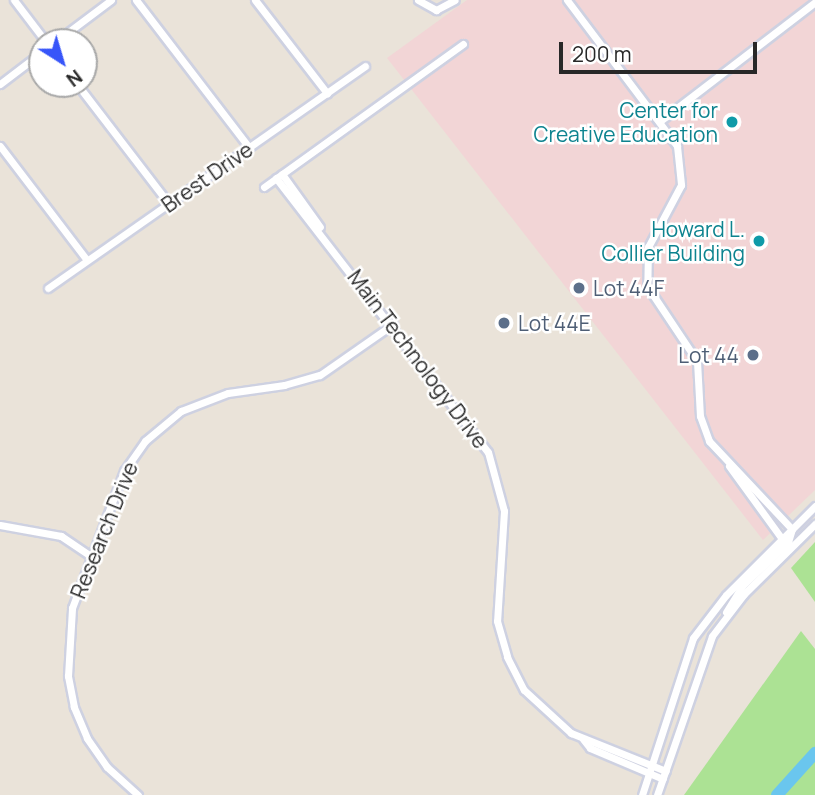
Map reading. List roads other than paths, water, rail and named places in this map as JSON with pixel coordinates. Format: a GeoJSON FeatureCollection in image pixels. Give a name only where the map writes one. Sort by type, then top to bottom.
{"type":"FeatureCollection","features":[{"type":"Feature","properties":{"kind":"street"},"geometry":{"type":"LineString","coordinates":[[14,0],[35,28]]}},
{"type":"Feature","properties":{"kind":"street"},"geometry":{"type":"LineString","coordinates":[[74,28],[111,0]]}},
{"type":"Feature","properties":{"kind":"street"},"geometry":{"type":"LineString","coordinates":[[136,0],[249,147]]}},
{"type":"Feature","properties":{"kind":"street"},"geometry":{"type":"LineString","coordinates":[[255,0],[327,93]]}},
{"type":"Feature","properties":{"kind":"street"},"geometry":{"type":"LineString","coordinates":[[420,2],[436,10],[455,0]]}},
{"type":"Feature","properties":{"kind":"street"},"geometry":{"type":"LineString","coordinates":[[567,0],[677,146],[682,175],[676,198],[648,247],[645,278],[655,302],[696,359],[702,425],[782,538]]}},
{"type":"Feature","properties":{"kind":"street"},"geometry":{"type":"LineString","coordinates":[[660,121],[815,2]]}},
{"type":"Feature","properties":{"kind":"street"},"geometry":{"type":"LineString","coordinates":[[264,187],[463,44]]}},
{"type":"Feature","properties":{"kind":"street"},"geometry":{"type":"LineString","coordinates":[[0,84],[28,63]]}},
{"type":"Feature","properties":{"kind":"street","name":"Brest Drive"},"geometry":{"type":"LineString","coordinates":[[48,288],[365,66]]}},
{"type":"Feature","properties":{"kind":"street"},"geometry":{"type":"LineString","coordinates":[[88,98],[169,204]]}},
{"type":"Feature","properties":{"kind":"street"},"geometry":{"type":"LineString","coordinates":[[0,146],[87,260]]}},
{"type":"Feature","properties":{"kind":"street","name":"Main Technology Drive"},"geometry":{"type":"LineString","coordinates":[[279,176],[477,434],[497,474],[504,523],[496,609],[512,669],[539,708],[583,739],[665,775]]}},
{"type":"Feature","properties":{"kind":"street","name":"Research Drive"},"geometry":{"type":"LineString","coordinates":[[138,795],[96,753],[79,721],[70,687],[67,644],[72,608],[124,471],[145,441],[171,418],[216,396],[320,375],[393,324]]}},
{"type":"Feature","properties":{"kind":"street"},"geometry":{"type":"LineString","coordinates":[[729,466],[792,529]]}},
{"type":"Feature","properties":{"kind":"street"},"geometry":{"type":"LineString","coordinates":[[642,795],[693,638],[726,595],[815,506]]}},
{"type":"Feature","properties":{"kind":"street"},"geometry":{"type":"LineString","coordinates":[[725,616],[815,524]]}},
{"type":"Feature","properties":{"kind":"street"},"geometry":{"type":"LineString","coordinates":[[0,525],[61,536],[91,556]]}},
{"type":"Feature","properties":{"kind":"street"},"geometry":{"type":"LineString","coordinates":[[657,795],[700,663],[735,594],[788,542],[792,529]]}},
{"type":"Feature","properties":{"kind":"waterway"},"geometry":{"type":"LineString","coordinates":[[777,795],[815,753]]}},
{"type":"Feature","properties":{"kind":"place","name":"Center for Creative Education"},"geometry":{"type":"Point","coordinates":[732,122]}},
{"type":"Feature","properties":{"kind":"place","name":"Howard L. Collier Building"},"geometry":{"type":"Point","coordinates":[759,241]}},
{"type":"Feature","properties":{"kind":"place","name":"Lot 44F"},"geometry":{"type":"Point","coordinates":[579,288]}},
{"type":"Feature","properties":{"kind":"place","name":"Lot 44E"},"geometry":{"type":"Point","coordinates":[504,323]}},
{"type":"Feature","properties":{"kind":"place","name":"Lot 44"},"geometry":{"type":"Point","coordinates":[753,355]}}]}
